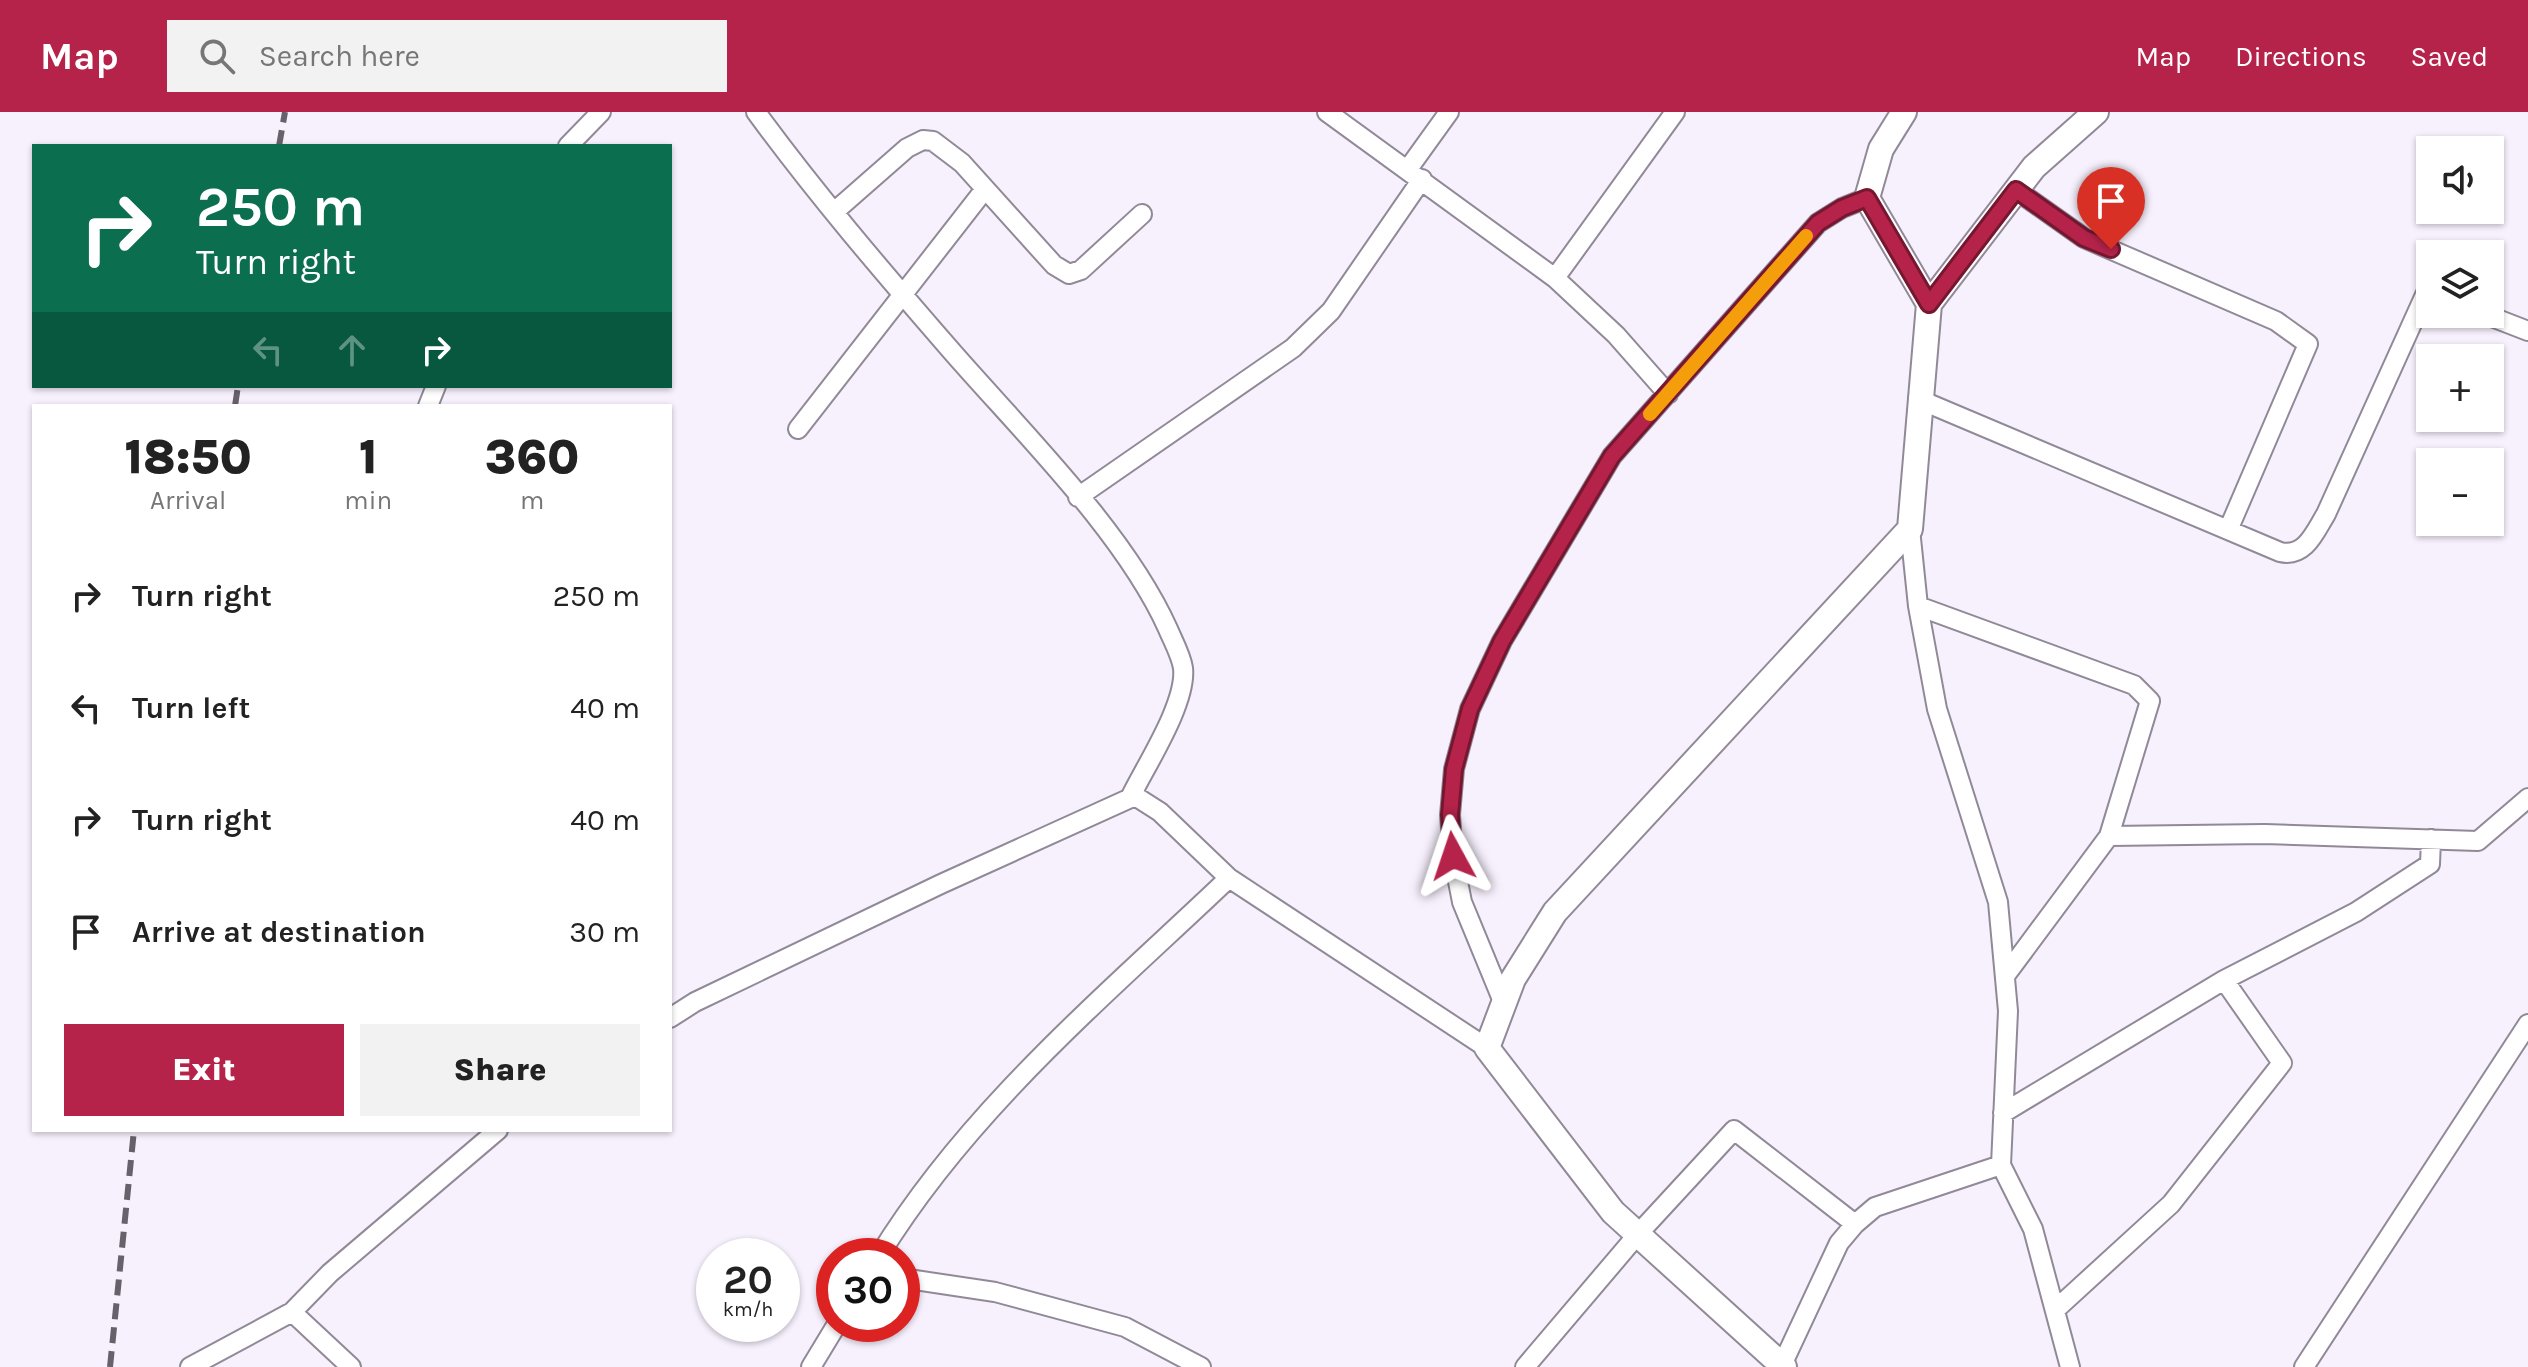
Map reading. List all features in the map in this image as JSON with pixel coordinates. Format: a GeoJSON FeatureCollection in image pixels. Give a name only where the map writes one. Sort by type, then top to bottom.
{"type":"FeatureCollection","features":[{"type":"Feature","properties":{"kind":"street"},"geometry":{"type":"LineString","coordinates":[[570,144],[601,112]]}},
{"type":"Feature","properties":{"kind":"street"},"geometry":{"type":"LineString","coordinates":[[756,112],[834,212],[1078,497],[1135,570],[1159,611],[1182,665],[1183,679],[1173,710],[1131,796]]}},
{"type":"Feature","properties":{"kind":"street"},"geometry":{"type":"LineString","coordinates":[[1327,112],[1555,278],[1616,335],[1668,394]]}},
{"type":"Feature","properties":{"kind":"street"},"geometry":{"type":"LineString","coordinates":[[1078,497],[1293,348],[1331,311],[1449,112]]}},
{"type":"Feature","properties":{"kind":"street"},"geometry":{"type":"LineString","coordinates":[[1555,278],[1675,112]]}},
{"type":"Feature","properties":{"kind":"street"},"geometry":{"type":"LineString","coordinates":[[1904,112],[1881,149],[1867,198],[1929,304]]}},
{"type":"Feature","properties":{"kind":"street"},"geometry":{"type":"LineString","coordinates":[[2070,1367],[2033,1229],[2001,1165],[2008,1011],[1998,902],[1937,709],[1918,606],[1910,529],[1918,399],[1929,304],[2034,167],[2096,112]]}},
{"type":"Feature","properties":{"kind":"street"},"geometry":{"type":"LineString","coordinates":[[834,212],[907,148],[923,140],[933,141],[945,149],[1054,265],[1069,274],[1081,270],[1142,214]]}},
{"type":"Feature","properties":{"kind":"street"},"geometry":{"type":"LineString","coordinates":[[798,429],[985,189]]}},
{"type":"Feature","properties":{"kind":"street"},"geometry":{"type":"LineString","coordinates":[[2016,190],[2084,238],[2276,321],[2308,344],[2229,528]]}},
{"type":"Feature","properties":{"kind":"street"},"geometry":{"type":"LineString","coordinates":[[1504,1004],[1462,902],[1453,856],[1450,815],[1454,769],[1470,709],[1502,641],[1612,456],[1818,223],[1842,208],[1867,198]]}},
{"type":"Feature","properties":{"kind":"street"},"geometry":{"type":"LineString","coordinates":[[1918,399],[2286,554],[2302,549],[2326,514],[2416,315]]}},
{"type":"Feature","properties":{"kind":"street"},"geometry":{"type":"LineString","coordinates":[[2504,322],[2528,331]]}},
{"type":"Feature","properties":{"kind":"street"},"geometry":{"type":"LineString","coordinates":[[1487,1048],[1513,979],[1555,912],[1910,529]]}},
{"type":"Feature","properties":{"kind":"street"},"geometry":{"type":"LineString","coordinates":[[1918,606],[2134,685],[2150,701],[2109,836],[2005,976]]}},
{"type":"Feature","properties":{"kind":"street"},"geometry":{"type":"LineString","coordinates":[[672,1017],[695,1002],[1131,796],[1139,797],[1160,812],[1229,878],[1487,1048],[1613,1212],[1783,1366],[1839,1243],[1855,1224],[1875,1207],[2001,1165]]}},
{"type":"Feature","properties":{"kind":"street"},"geometry":{"type":"LineString","coordinates":[[2109,836],[2265,834],[2478,841],[2528,798]]}},
{"type":"Feature","properties":{"kind":"street"},"geometry":{"type":"LineString","coordinates":[[2003,1113],[2224,980],[2356,912],[2430,864],[2431,839]]}},
{"type":"Feature","properties":{"kind":"street"},"geometry":{"type":"LineString","coordinates":[[890,1238],[997,1099],[1229,878]]}},
{"type":"Feature","properties":{"kind":"street"},"geometry":{"type":"LineString","coordinates":[[2055,1310],[2171,1204],[2282,1063],[2224,980]]}},
{"type":"Feature","properties":{"kind":"street"},"geometry":{"type":"LineString","coordinates":[[2304,1367],[2528,1024]]}},
{"type":"Feature","properties":{"kind":"street"},"geometry":{"type":"LineString","coordinates":[[1525,1367],[1638,1234],[1734,1130],[1855,1224]]}},
{"type":"Feature","properties":{"kind":"street"},"geometry":{"type":"LineString","coordinates":[[190,1367],[292,1312],[330,1273],[496,1132]]}},
{"type":"Feature","properties":{"kind":"street"},"geometry":{"type":"LineString","coordinates":[[920,1281],[995,1292],[1125,1327],[1201,1367]]}},
{"type":"Feature","properties":{"kind":"street"},"geometry":{"type":"LineString","coordinates":[[292,1312],[351,1367]]}},
{"type":"Feature","properties":{"kind":"street"},"geometry":{"type":"LineString","coordinates":[[811,1367],[826,1342]]}},
{"type":"Feature","properties":{"kind":"railway"},"geometry":{"type":"LineString","coordinates":[[279,144],[285,112]]}},
{"type":"Feature","properties":{"kind":"railway"},"geometry":{"type":"LineString","coordinates":[[235,404],[238,388]]}},
{"type":"Feature","properties":{"kind":"railway"},"geometry":{"type":"LineString","coordinates":[[110,1367],[134,1132]]}},
{"type":"Feature","properties":{"kind":"slow traffic"},"geometry":{"type":"LineString","coordinates":[[1650,414],[1806,236]]}},
{"type":"Feature","properties":{"kind":"route"},"geometry":{"type":"LineString","coordinates":[[1453,856],[1450,815],[1454,769],[1470,709],[1502,641],[1612,456],[1818,223],[1842,208],[1867,198],[1929,304],[2016,190],[2084,238],[2111,249]]}}]}
